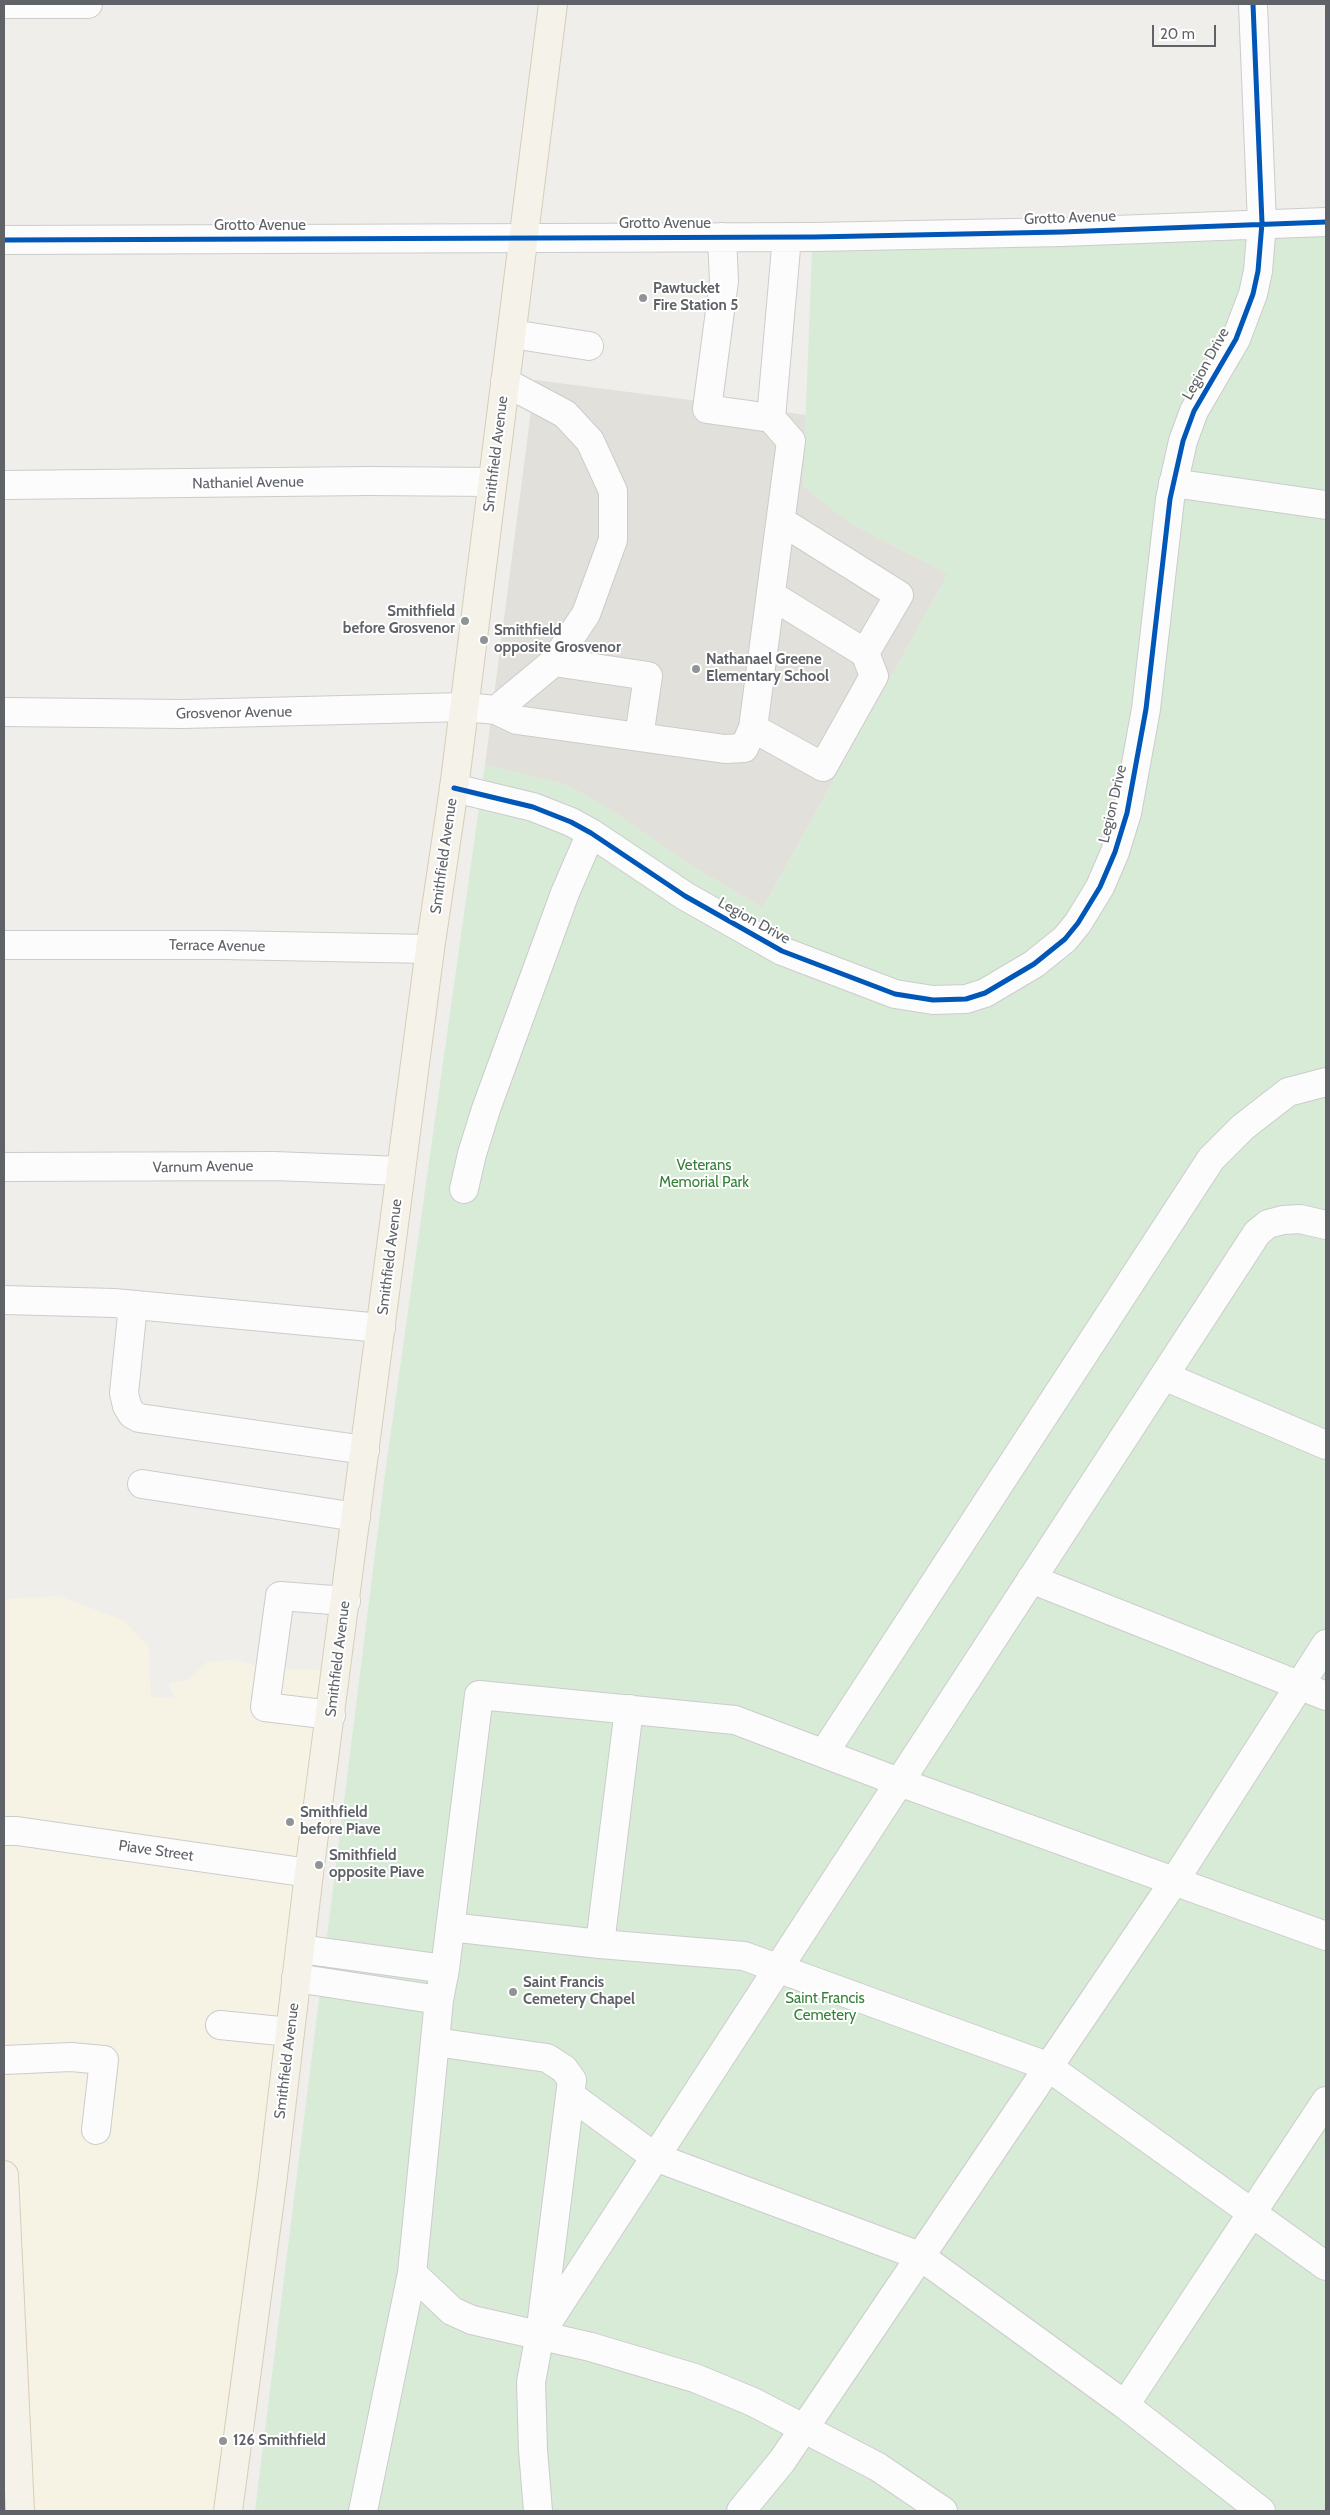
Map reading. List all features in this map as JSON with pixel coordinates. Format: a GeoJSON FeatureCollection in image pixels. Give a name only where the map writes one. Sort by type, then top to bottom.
{"type":"FeatureCollection","features":[{"type":"Feature","properties":{"kind":"main road","name":"Smithfield Avenue"},"geometry":{"type":"LineString","coordinates":[[228,2511],[430,949],[454,788],[553,4]]}},
{"type":"Feature","properties":{"kind":"main road"},"geometry":{"type":"LineString","coordinates":[[4,2175],[10,2420],[20,2511]]}},
{"type":"Feature","properties":{"kind":"street"},"geometry":{"type":"LineString","coordinates":[[4,4],[88,4]]}},
{"type":"Feature","properties":{"kind":"street","name":"Legion Drive"},"geometry":{"type":"LineString","coordinates":[[454,788],[533,807],[591,833],[731,924],[782,951],[850,979],[895,994],[933,1000],[966,999],[1002,984],[1034,964],[1065,940],[1090,906],[1115,852],[1127,813],[1146,710],[1158,585],[1173,483],[1183,440],[1194,411],[1236,339],[1253,294],[1258,272],[1262,223],[1252,4]]}},
{"type":"Feature","properties":{"kind":"street","name":"Grotto Avenue"},"geometry":{"type":"LineString","coordinates":[[4,240],[787,237],[1062,232],[1326,222]]}},
{"type":"Feature","properties":{"kind":"street"},"geometry":{"type":"LineString","coordinates":[[722,237],[724,281],[707,409],[771,418],[791,441],[753,728],[823,767],[874,676],[865,653],[771,595]]}},
{"type":"Feature","properties":{"kind":"street"},"geometry":{"type":"LineString","coordinates":[[771,418],[787,237]]}},
{"type":"Feature","properties":{"kind":"street"},"geometry":{"type":"LineString","coordinates":[[512,334],[589,346]]}},
{"type":"Feature","properties":{"kind":"street"},"geometry":{"type":"LineString","coordinates":[[496,710],[554,662],[586,614],[613,540],[613,491],[590,441],[566,414],[505,382]]}},
{"type":"Feature","properties":{"kind":"street","name":"Nathaniel Avenue"},"geometry":{"type":"LineString","coordinates":[[4,484],[369,481],[492,482]]}},
{"type":"Feature","properties":{"kind":"street"},"geometry":{"type":"LineString","coordinates":[[1173,483],[1326,505]]}},
{"type":"Feature","properties":{"kind":"street"},"geometry":{"type":"LineString","coordinates":[[780,521],[899,595],[865,653]]}},
{"type":"Feature","properties":{"kind":"street"},"geometry":{"type":"LineString","coordinates":[[554,662],[648,676],[639,737]]}},
{"type":"Feature","properties":{"kind":"street","name":"Grosvenor Avenue"},"geometry":{"type":"LineString","coordinates":[[4,712],[183,714],[464,706],[496,710],[517,720],[725,749],[744,748],[753,728]]}},
{"type":"Feature","properties":{"kind":"street"},"geometry":{"type":"LineString","coordinates":[[464,1189],[472,1154],[486,1109],[565,893],[591,833]]}},
{"type":"Feature","properties":{"kind":"street","name":"Terrace Avenue"},"geometry":{"type":"LineString","coordinates":[[4,945],[224,945],[430,949]]}},
{"type":"Feature","properties":{"kind":"street"},"geometry":{"type":"LineString","coordinates":[[824,1753],[1211,1159],[1243,1127],[1288,1092],[1326,1082]]}},
{"type":"Feature","properties":{"kind":"street","name":"Varnum Avenue"},"geometry":{"type":"LineString","coordinates":[[4,1167],[274,1166],[401,1172]]}},
{"type":"Feature","properties":{"kind":"street"},"geometry":{"type":"LineString","coordinates":[[540,2334],[1257,1233],[1268,1224],[1283,1220],[1300,1219],[1326,1225]]}},
{"type":"Feature","properties":{"kind":"street"},"geometry":{"type":"LineString","coordinates":[[4,1300],[133,1305],[381,1328]]}},
{"type":"Feature","properties":{"kind":"street"},"geometry":{"type":"LineString","coordinates":[[133,1305],[124,1393],[127,1406],[132,1414],[139,1418],[365,1450]]}},
{"type":"Feature","properties":{"kind":"street"},"geometry":{"type":"LineString","coordinates":[[1164,1376],[1326,1445]]}},
{"type":"Feature","properties":{"kind":"street"},"geometry":{"type":"LineString","coordinates":[[142,1484],[356,1516]]}},
{"type":"Feature","properties":{"kind":"street"},"geometry":{"type":"LineString","coordinates":[[1031,1579],[1326,1696]]}},
{"type":"Feature","properties":{"kind":"street"},"geometry":{"type":"LineString","coordinates":[[331,1715],[265,1707],[280,1596],[346,1601]]}},
{"type":"Feature","properties":{"kind":"street"},"geometry":{"type":"LineString","coordinates":[[741,2511],[782,2461],[1047,2066],[1175,1880],[1326,1644]]}},
{"type":"Feature","properties":{"kind":"street"},"geometry":{"type":"LineString","coordinates":[[370,2505],[412,2273],[439,2000],[445,1969],[479,1695],[735,1720],[899,1782],[1326,1936]]}},
{"type":"Feature","properties":{"kind":"street"},"geometry":{"type":"LineString","coordinates":[[600,1944],[629,1709]]}},
{"type":"Feature","properties":{"kind":"street","name":"Piave Street"},"geometry":{"type":"LineString","coordinates":[[4,1831],[17,1831],[309,1873]]}},
{"type":"Feature","properties":{"kind":"street"},"geometry":{"type":"LineString","coordinates":[[450,1927],[600,1944],[744,1956],[1047,2066],[1326,2266]]}},
{"type":"Feature","properties":{"kind":"street"},"geometry":{"type":"LineString","coordinates":[[300,1949],[445,1969]]}},
{"type":"Feature","properties":{"kind":"street"},"geometry":{"type":"LineString","coordinates":[[296,1978],[439,2000]]}},
{"type":"Feature","properties":{"kind":"street"},"geometry":{"type":"LineString","coordinates":[[220,2025],[290,2032]]}},
{"type":"Feature","properties":{"kind":"street"},"geometry":{"type":"LineString","coordinates":[[435,2042],[547,2058],[564,2068],[572,2080],[540,2334],[531,2382],[533,2450],[538,2511]]}},
{"type":"Feature","properties":{"kind":"street"},"geometry":{"type":"LineString","coordinates":[[4,2060],[72,2057],[104,2060],[96,2130]]}},
{"type":"Feature","properties":{"kind":"street"},"geometry":{"type":"LineString","coordinates":[[570,2095],[655,2157],[920,2256],[1125,2405],[1261,2511]]}},
{"type":"Feature","properties":{"kind":"street"},"geometry":{"type":"LineString","coordinates":[[1125,2405],[1326,2101]]}},
{"type":"Feature","properties":{"kind":"street"},"geometry":{"type":"LineString","coordinates":[[412,2273],[452,2311],[472,2320],[540,2334],[695,2378],[753,2402],[878,2467],[943,2511]]}},
{"type":"Feature","properties":{"kind":"shaded area","name":"Nathanael Greene Elementary School"},"geometry":{"type":"Polygon","coordinates":[[[535,380],[807,415],[803,486],[852,524],[948,574],[763,908],[698,870],[615,813],[567,785],[485,765],[535,380]]]}},
{"type":"Feature","properties":{"kind":"shaded area"},"geometry":{"type":"Polygon","coordinates":[[[59,1596],[123,1620],[149,1647],[151,1697],[175,1698],[168,1683],[187,1681],[207,1662],[234,1660],[265,1668],[334,1671],[229,2511],[20,2511],[4,2177],[4,1599],[59,1596]]]}},
{"type":"Feature","properties":{"kind":"green space","name":"Saint Francis Cemetery"},"geometry":{"type":"Polygon","coordinates":[[[1326,234],[1326,2511],[255,2511],[384,1481],[485,765],[567,785],[615,813],[698,870],[763,908],[948,574],[852,524],[803,486],[812,250],[1326,234]]]}},
{"type":"Feature","properties":{"kind":"cycle path"},"geometry":{"type":"LineString","coordinates":[[454,788],[533,807],[571,822],[591,833],[685,896],[782,951],[895,994],[933,1000],[966,999],[985,993],[1034,964],[1065,939],[1078,923],[1100,887],[1115,852],[1127,813],[1146,709],[1170,499],[1183,441],[1194,411],[1236,339],[1253,294],[1258,271],[1262,223],[1253,4]]}},
{"type":"Feature","properties":{"kind":"cycle path"},"geometry":{"type":"LineString","coordinates":[[4,240],[814,237],[1062,232],[1326,222]]}},
{"type":"Feature","properties":{"kind":"place","name":"Pawtucket Fire Station 5"},"geometry":{"type":"Point","coordinates":[643,298]}},
{"type":"Feature","properties":{"kind":"place","name":"Smithfield before Grosvenor"},"geometry":{"type":"Point","coordinates":[465,621]}},
{"type":"Feature","properties":{"kind":"place","name":"Smithfield opposite Grosvenor"},"geometry":{"type":"Point","coordinates":[484,640]}},
{"type":"Feature","properties":{"kind":"place","name":"Nathanael Greene Elementary School"},"geometry":{"type":"Point","coordinates":[696,669]}},
{"type":"Feature","properties":{"kind":"place","name":"Smithfield before Piave"},"geometry":{"type":"Point","coordinates":[290,1822]}},
{"type":"Feature","properties":{"kind":"place","name":"Smithfield opposite Piave"},"geometry":{"type":"Point","coordinates":[319,1865]}},
{"type":"Feature","properties":{"kind":"place","name":"Saint Francis Cemetery Chapel"},"geometry":{"type":"Point","coordinates":[513,1992]}},
{"type":"Feature","properties":{"kind":"place","name":"126 Smithfield"},"geometry":{"type":"Point","coordinates":[223,2441]}},
{"type":"Feature","properties":{"kind":"park label","name":"Veterans Memorial Park"},"geometry":{"type":"Point","coordinates":[704,1174]}}]}
